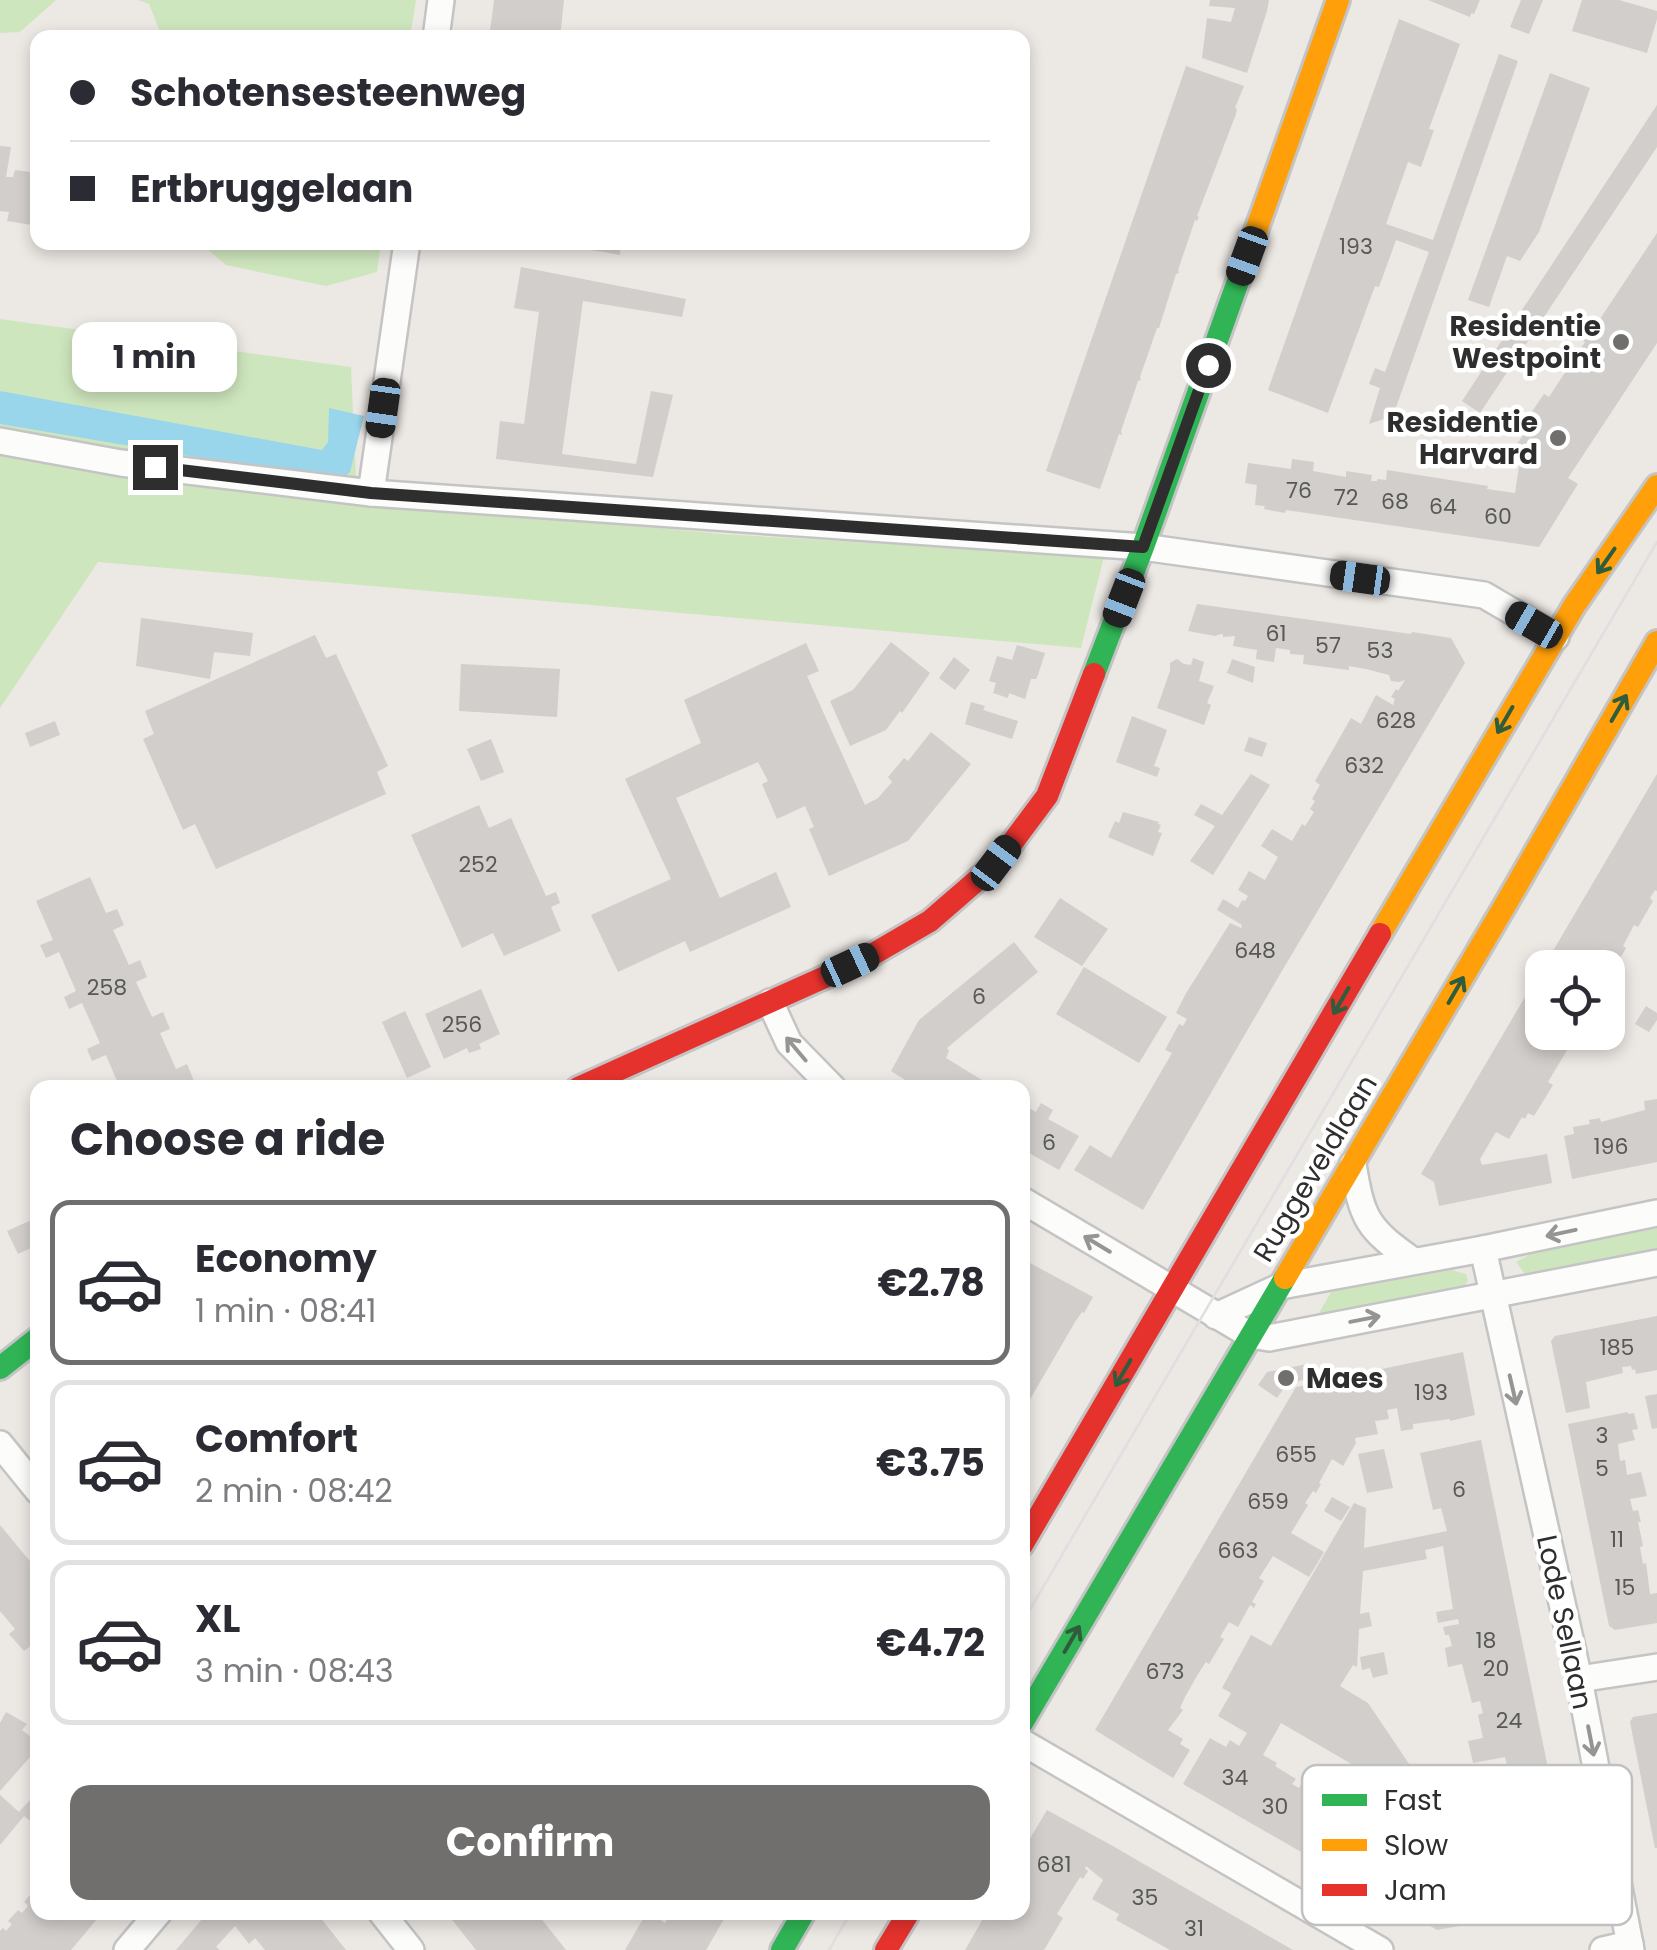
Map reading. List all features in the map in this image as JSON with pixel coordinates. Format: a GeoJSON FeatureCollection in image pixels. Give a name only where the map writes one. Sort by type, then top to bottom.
{"type":"FeatureCollection","features":[{"type":"Feature","properties":{"kind":"street"},"geometry":{"type":"LineString","coordinates":[[437,30],[441,0]]}},
{"type":"Feature","properties":{"kind":"street"},"geometry":{"type":"LineString","coordinates":[[596,1080],[875,953],[930,920],[996,863],[1046,796],[1143,547],[1338,0]]}},
{"type":"Feature","properties":{"kind":"street"},"geometry":{"type":"LineString","coordinates":[[371,493],[405,250]]}},
{"type":"Feature","properties":{"kind":"street"},"geometry":{"type":"LineString","coordinates":[[0,440],[120,462],[371,493],[1143,547],[1484,596],[1556,637]]}},
{"type":"Feature","properties":{"kind":"street"},"geometry":{"type":"LineString","coordinates":[[1030,1530],[1574,606],[1657,486]]}},
{"type":"Feature","properties":{"kind":"street","name":"Ruggeveldlaan"},"geometry":{"type":"LineString","coordinates":[[1030,1709],[1657,642]]}},
{"type":"Feature","properties":{"kind":"street"},"geometry":{"type":"LineString","coordinates":[[770,1002],[789,1043],[825,1080]]}},
{"type":"Feature","properties":{"kind":"street"},"geometry":{"type":"LineString","coordinates":[[1353,1164],[1363,1211],[1374,1231],[1412,1260]]}},
{"type":"Feature","properties":{"kind":"street"},"geometry":{"type":"LineString","coordinates":[[1030,1205],[1250,1335],[1269,1338],[1657,1263]]}},
{"type":"Feature","properties":{"kind":"street"},"geometry":{"type":"LineString","coordinates":[[1216,1316],[1281,1286],[1657,1213]]}},
{"type":"Feature","properties":{"kind":"street","name":"Lode Sellaan"},"geometry":{"type":"LineString","coordinates":[[1483,1249],[1595,1765]]}},
{"type":"Feature","properties":{"kind":"street"},"geometry":{"type":"LineString","coordinates":[[0,1368],[30,1344]]}},
{"type":"Feature","properties":{"kind":"street"},"geometry":{"type":"LineString","coordinates":[[0,1444],[30,1480]]}},
{"type":"Feature","properties":{"kind":"street"},"geometry":{"type":"LineString","coordinates":[[1579,1680],[1657,1668]]}},
{"type":"Feature","properties":{"kind":"street"},"geometry":{"type":"LineString","coordinates":[[1030,1747],[1302,1905]]}},
{"type":"Feature","properties":{"kind":"street"},"geometry":{"type":"LineString","coordinates":[[127,1950],[152,1920]]}},
{"type":"Feature","properties":{"kind":"street"},"geometry":{"type":"LineString","coordinates":[[388,1920],[412,1950]]}},
{"type":"Feature","properties":{"kind":"street"},"geometry":{"type":"LineString","coordinates":[[782,1950],[799,1920]]}},
{"type":"Feature","properties":{"kind":"street"},"geometry":{"type":"LineString","coordinates":[[886,1950],[904,1920]]}},
{"type":"Feature","properties":{"kind":"street"},"geometry":{"type":"LineString","coordinates":[[1337,1925],[1380,1950]]}},
{"type":"Feature","properties":{"kind":"street"},"geometry":{"type":"LineString","coordinates":[[1604,1950],[1630,1947]]}},
{"type":"Feature","properties":{"kind":"green space"},"geometry":{"type":"Polygon","coordinates":[[[0,0],[56,0],[20,32],[0,33],[0,0]]]}},
{"type":"Feature","properties":{"kind":"green space"},"geometry":{"type":"Polygon","coordinates":[[[138,0],[416,0],[411,30],[159,30],[149,4],[138,0]]]}},
{"type":"Feature","properties":{"kind":"green space"},"geometry":{"type":"Polygon","coordinates":[[[208,250],[380,250],[377,272],[326,286],[226,265],[208,250]]]}},
{"type":"Feature","properties":{"kind":"green space"},"geometry":{"type":"Polygon","coordinates":[[[0,319],[351,367],[357,499],[722,534],[1104,557],[1081,648],[98,562],[0,708],[0,319]]]}},
{"type":"Feature","properties":{"kind":"green space"},"geometry":{"type":"Polygon","coordinates":[[[1657,1228],[1657,1250],[1533,1275],[1525,1274],[1516,1262],[1532,1253],[1657,1228]]]}},
{"type":"Feature","properties":{"kind":"green space"},"geometry":{"type":"Polygon","coordinates":[[[1452,1270],[1466,1274],[1468,1281],[1462,1289],[1318,1315],[1331,1292],[1452,1270]]]}},
{"type":"Feature","properties":{"kind":"water"},"geometry":{"type":"Polygon","coordinates":[[[0,391],[322,450],[328,442],[329,408],[364,416],[350,472],[331,480],[0,424],[0,391]]]}},
{"type":"Feature","properties":{"kind":"building"},"geometry":{"type":"Polygon","coordinates":[[[494,0],[564,0],[561,30],[490,30],[494,0]]]}},
{"type":"Feature","properties":{"kind":"building"},"geometry":{"type":"Polygon","coordinates":[[[1210,0],[1269,0],[1247,73],[1202,58],[1207,18],[1231,22],[1235,8],[1209,6],[1210,0]]]}},
{"type":"Feature","properties":{"kind":"building"},"geometry":{"type":"Polygon","coordinates":[[[1428,0],[1480,0],[1470,17],[1428,0]]]}},
{"type":"Feature","properties":{"kind":"building"},"geometry":{"type":"Polygon","coordinates":[[[1521,0],[1543,0],[1529,34],[1510,27],[1521,0]]]}},
{"type":"Feature","properties":{"kind":"building"},"geometry":{"type":"Polygon","coordinates":[[[1582,0],[1619,0],[1657,11],[1647,53],[1572,31],[1582,0]]]}},
{"type":"Feature","properties":{"kind":"building"},"geometry":{"type":"Polygon","coordinates":[[[1399,19],[1460,44],[1429,129],[1434,130],[1421,167],[1408,162],[1386,224],[1433,240],[1499,54],[1518,61],[1393,416],[1369,424],[1380,388],[1369,384],[1375,368],[1385,372],[1429,252],[1396,240],[1328,413],[1268,390],[1399,19]]]}},
{"type":"Feature","properties":{"kind":"building"},"geometry":{"type":"Polygon","coordinates":[[[1186,66],[1244,86],[1100,489],[1046,471],[1186,66]]]}},
{"type":"Feature","properties":{"kind":"building"},"geometry":{"type":"Polygon","coordinates":[[[1550,73],[1590,88],[1539,232],[1520,261],[1507,256],[1489,307],[1468,300],[1550,73]]]}},
{"type":"Feature","properties":{"kind":"building"},"geometry":{"type":"Polygon","coordinates":[[[1657,105],[1657,147],[1480,413],[1462,401],[1657,105]]]}},
{"type":"Feature","properties":{"kind":"building"},"geometry":{"type":"Polygon","coordinates":[[[0,146],[11,147],[6,177],[13,177],[15,170],[30,172],[30,225],[7,221],[9,212],[0,211],[0,146]]]}},
{"type":"Feature","properties":{"kind":"building"},"geometry":{"type":"Polygon","coordinates":[[[1657,233],[1657,343],[1568,478],[1578,484],[1539,547],[1286,510],[1285,513],[1255,505],[1257,485],[1245,483],[1248,463],[1291,469],[1292,459],[1314,462],[1313,471],[1346,477],[1346,471],[1372,475],[1371,481],[1386,480],[1387,470],[1515,493],[1522,447],[1517,444],[1533,420],[1529,416],[1544,394],[1549,397],[1585,342],[1578,338],[1587,323],[1594,328],[1657,233]]]}},
{"type":"Feature","properties":{"kind":"building"},"geometry":{"type":"Polygon","coordinates":[[[591,250],[620,250],[620,255],[591,250]]]}},
{"type":"Feature","properties":{"kind":"building"},"geometry":{"type":"Polygon","coordinates":[[[521,267],[686,299],[682,317],[583,301],[562,454],[636,464],[651,391],[673,395],[653,477],[496,459],[500,421],[524,424],[539,312],[514,308],[521,267]]]}},
{"type":"Feature","properties":{"kind":"building"},"geometry":{"type":"Polygon","coordinates":[[[1197,604],[1451,638],[1465,663],[1143,1210],[1074,1170],[1090,1145],[1111,1158],[1172,1053],[1165,1050],[1179,1024],[1183,1026],[1187,1019],[1176,1013],[1185,995],[1230,923],[1241,928],[1217,910],[1223,899],[1238,908],[1245,901],[1248,896],[1238,890],[1249,871],[1265,880],[1278,857],[1261,846],[1272,829],[1292,841],[1314,812],[1310,809],[1315,801],[1312,799],[1320,785],[1315,781],[1351,718],[1361,724],[1376,695],[1393,705],[1395,699],[1391,697],[1405,680],[1391,681],[1389,675],[1349,666],[1349,670],[1303,664],[1304,655],[1276,648],[1274,662],[1256,659],[1257,650],[1233,646],[1235,636],[1188,631],[1197,604]]]}},
{"type":"Feature","properties":{"kind":"building"},"geometry":{"type":"Polygon","coordinates":[[[141,618],[253,633],[250,656],[214,652],[210,679],[136,666],[141,618]]]}},
{"type":"Feature","properties":{"kind":"building"},"geometry":{"type":"Polygon","coordinates":[[[315,635],[326,658],[336,654],[388,766],[377,772],[386,794],[216,869],[195,824],[183,830],[143,739],[154,734],[145,711],[315,635]]]}},
{"type":"Feature","properties":{"kind":"building"},"geometry":{"type":"Polygon","coordinates":[[[891,642],[930,673],[886,730],[850,746],[830,701],[853,690],[891,642]]]}},
{"type":"Feature","properties":{"kind":"building"},"geometry":{"type":"Polygon","coordinates":[[[806,643],[819,671],[807,676],[865,805],[878,798],[892,782],[888,777],[904,758],[908,761],[931,732],[971,764],[908,841],[829,876],[809,829],[814,827],[805,806],[777,819],[762,784],[768,781],[758,762],[676,798],[720,898],[776,872],[791,907],[690,952],[685,941],[618,972],[591,915],[671,879],[625,779],[701,743],[684,700],[806,643]]]}},
{"type":"Feature","properties":{"kind":"building"},"geometry":{"type":"Polygon","coordinates":[[[1017,645],[1045,653],[1025,699],[993,693],[996,683],[989,681],[997,656],[1012,660],[1017,645]]]}},
{"type":"Feature","properties":{"kind":"building"},"geometry":{"type":"Polygon","coordinates":[[[954,657],[970,670],[955,690],[939,678],[954,657]]]}},
{"type":"Feature","properties":{"kind":"building"},"geometry":{"type":"Polygon","coordinates":[[[1193,658],[1204,662],[1199,681],[1214,686],[1204,725],[1157,708],[1170,663],[1177,659],[1191,665],[1193,658]]]}},
{"type":"Feature","properties":{"kind":"building"},"geometry":{"type":"Polygon","coordinates":[[[1232,659],[1255,667],[1253,683],[1227,673],[1232,659]]]}},
{"type":"Feature","properties":{"kind":"building"},"geometry":{"type":"Polygon","coordinates":[[[461,664],[560,669],[557,717],[459,711],[461,664]]]}},
{"type":"Feature","properties":{"kind":"building"},"geometry":{"type":"Polygon","coordinates":[[[971,702],[1018,721],[1012,739],[965,724],[971,702]]]}},
{"type":"Feature","properties":{"kind":"building"},"geometry":{"type":"Polygon","coordinates":[[[1132,716],[1167,730],[1154,766],[1160,768],[1157,777],[1116,762],[1132,716]]]}},
{"type":"Feature","properties":{"kind":"building"},"geometry":{"type":"Polygon","coordinates":[[[55,721],[60,735],[30,747],[25,733],[55,721]]]}},
{"type":"Feature","properties":{"kind":"building"},"geometry":{"type":"Polygon","coordinates":[[[1249,737],[1267,743],[1262,757],[1244,751],[1249,737]]]}},
{"type":"Feature","properties":{"kind":"building"},"geometry":{"type":"Polygon","coordinates":[[[491,739],[504,772],[481,781],[467,749],[491,739]]]}},
{"type":"Feature","properties":{"kind":"building"},"geometry":{"type":"Polygon","coordinates":[[[1251,774],[1270,785],[1213,875],[1190,861],[1215,826],[1194,815],[1201,804],[1222,815],[1251,774]]]}},
{"type":"Feature","properties":{"kind":"building"},"geometry":{"type":"Polygon","coordinates":[[[1657,774],[1657,891],[1638,927],[1634,925],[1623,946],[1625,950],[1554,950],[1657,774]]]}},
{"type":"Feature","properties":{"kind":"building"},"geometry":{"type":"Polygon","coordinates":[[[479,805],[489,828],[511,818],[546,896],[556,892],[560,903],[551,907],[561,931],[504,956],[493,933],[462,948],[411,835],[479,805]]]}},
{"type":"Feature","properties":{"kind":"building"},"geometry":{"type":"Polygon","coordinates":[[[1123,812],[1159,822],[1158,832],[1162,833],[1153,856],[1108,837],[1123,812]]]}},
{"type":"Feature","properties":{"kind":"building"},"geometry":{"type":"Polygon","coordinates":[[[90,877],[106,913],[117,909],[124,925],[113,930],[129,965],[140,960],[147,977],[136,982],[152,1017],[163,1012],[170,1029],[160,1033],[176,1069],[187,1064],[194,1080],[117,1080],[106,1055],[92,1061],[87,1049],[100,1043],[82,1003],[69,1009],[64,997],[76,991],[59,952],[46,958],[40,945],[53,940],[36,901],[90,877]]]}},
{"type":"Feature","properties":{"kind":"building"},"geometry":{"type":"Polygon","coordinates":[[[1060,898],[1108,929],[1082,966],[1034,937],[1060,898]]]}},
{"type":"Feature","properties":{"kind":"building"},"geometry":{"type":"Polygon","coordinates":[[[1014,942],[1038,972],[947,1048],[946,1058],[982,1080],[905,1080],[891,1071],[919,1020],[1014,942]]]}},
{"type":"Feature","properties":{"kind":"building"},"geometry":{"type":"Polygon","coordinates":[[[1084,967],[1167,1017],[1139,1063],[1056,1014],[1084,967]]]}},
{"type":"Feature","properties":{"kind":"building"},"geometry":{"type":"Polygon","coordinates":[[[481,989],[500,1034],[479,1044],[481,1049],[469,1053],[467,1048],[444,1059],[425,1014],[481,989]]]}},
{"type":"Feature","properties":{"kind":"building"},"geometry":{"type":"Polygon","coordinates":[[[1525,997],[1525,1050],[1567,1050],[1548,1082],[1553,1085],[1534,1116],[1528,1113],[1525,1119],[1522,1117],[1509,1139],[1496,1132],[1480,1159],[1482,1165],[1547,1154],[1552,1183],[1439,1206],[1434,1182],[1421,1174],[1525,997]]]}},
{"type":"Feature","properties":{"kind":"building"},"geometry":{"type":"Polygon","coordinates":[[[1646,1006],[1657,1013],[1649,1032],[1635,1024],[1646,1006]]]}},
{"type":"Feature","properties":{"kind":"building"},"geometry":{"type":"Polygon","coordinates":[[[405,1011],[431,1067],[407,1078],[382,1022],[405,1011]]]}},
{"type":"Feature","properties":{"kind":"building"},"geometry":{"type":"Polygon","coordinates":[[[1657,1099],[1657,1162],[1572,1179],[1564,1136],[1574,1134],[1573,1127],[1590,1124],[1589,1120],[1600,1118],[1601,1122],[1645,1110],[1644,1101],[1657,1099]]]}},
{"type":"Feature","properties":{"kind":"building"},"geometry":{"type":"Polygon","coordinates":[[[1041,1103],[1053,1110],[1048,1119],[1079,1136],[1059,1170],[1030,1154],[1030,1109],[1036,1112],[1041,1103]]]}},
{"type":"Feature","properties":{"kind":"building"},"geometry":{"type":"Polygon","coordinates":[[[30,1221],[30,1249],[18,1254],[7,1231],[30,1221]]]}},
{"type":"Feature","properties":{"kind":"building"},"geometry":{"type":"Polygon","coordinates":[[[1030,1263],[1093,1297],[1030,1399],[1030,1263]]]}},
{"type":"Feature","properties":{"kind":"building"},"geometry":{"type":"Polygon","coordinates":[[[1657,1316],[1657,1370],[1636,1374],[1631,1366],[1622,1367],[1623,1373],[1586,1382],[1590,1408],[1566,1413],[1551,1341],[1555,1336],[1657,1316]]]}},
{"type":"Feature","properties":{"kind":"building"},"geometry":{"type":"Polygon","coordinates":[[[1463,1352],[1475,1415],[1413,1424],[1413,1429],[1401,1431],[1397,1408],[1387,1410],[1389,1419],[1375,1421],[1378,1434],[1355,1438],[1343,1466],[1332,1459],[1291,1533],[1324,1552],[1309,1577],[1273,1556],[1259,1578],[1264,1581],[1252,1602],[1256,1604],[1254,1608],[1250,1605],[1238,1627],[1229,1622],[1220,1637],[1224,1639],[1198,1674],[1180,1708],[1183,1710],[1168,1730],[1183,1739],[1180,1744],[1190,1750],[1173,1778],[1095,1730],[1296,1387],[1463,1352]]]}},
{"type":"Feature","properties":{"kind":"building"},"geometry":{"type":"Polygon","coordinates":[[[1312,1363],[1318,1376],[1287,1384],[1277,1398],[1258,1385],[1267,1372],[1312,1363]]]}},
{"type":"Feature","properties":{"kind":"building"},"geometry":{"type":"Polygon","coordinates":[[[1657,1394],[1657,1428],[1652,1429],[1645,1396],[1657,1394]]]}},
{"type":"Feature","properties":{"kind":"building"},"geometry":{"type":"Polygon","coordinates":[[[1634,1413],[1638,1429],[1632,1430],[1635,1440],[1618,1444],[1620,1461],[1625,1460],[1627,1475],[1641,1472],[1647,1496],[1630,1499],[1641,1522],[1640,1547],[1650,1594],[1657,1593],[1657,1623],[1615,1630],[1609,1626],[1568,1424],[1634,1413]]]}},
{"type":"Feature","properties":{"kind":"building"},"geometry":{"type":"Polygon","coordinates":[[[1481,1440],[1547,1765],[1507,1765],[1505,1757],[1473,1763],[1468,1741],[1483,1738],[1478,1715],[1483,1713],[1480,1701],[1472,1703],[1462,1664],[1448,1667],[1445,1648],[1452,1646],[1443,1627],[1459,1624],[1458,1619],[1438,1623],[1436,1612],[1453,1609],[1443,1546],[1425,1550],[1427,1559],[1363,1571],[1360,1614],[1369,1612],[1372,1626],[1359,1629],[1357,1667],[1353,1665],[1340,1686],[1368,1703],[1410,1765],[1353,1765],[1281,1723],[1263,1755],[1296,1779],[1292,1784],[1299,1788],[1302,1783],[1302,1852],[1183,1784],[1210,1738],[1226,1747],[1230,1740],[1239,1746],[1247,1733],[1218,1716],[1231,1693],[1222,1688],[1251,1635],[1271,1646],[1354,1503],[1366,1508],[1364,1548],[1447,1531],[1441,1508],[1433,1510],[1420,1453],[1481,1440]]]}},
{"type":"Feature","properties":{"kind":"building"},"geometry":{"type":"Polygon","coordinates":[[[1384,1449],[1393,1488],[1367,1493],[1358,1454],[1384,1449]]]}},
{"type":"Feature","properties":{"kind":"building"},"geometry":{"type":"Polygon","coordinates":[[[1332,1497],[1350,1507],[1341,1521],[1324,1511],[1332,1497]]]}},
{"type":"Feature","properties":{"kind":"building"},"geometry":{"type":"Polygon","coordinates":[[[0,1525],[30,1561],[30,1647],[24,1651],[9,1634],[15,1629],[0,1611],[0,1525]]]}},
{"type":"Feature","properties":{"kind":"building"},"geometry":{"type":"Polygon","coordinates":[[[1384,1652],[1388,1674],[1373,1678],[1370,1668],[1362,1670],[1360,1657],[1384,1652]]]}},
{"type":"Feature","properties":{"kind":"building"},"geometry":{"type":"Polygon","coordinates":[[[6,1712],[27,1724],[22,1730],[30,1736],[30,1757],[0,1791],[0,1723],[6,1712]]]}},
{"type":"Feature","properties":{"kind":"building"},"geometry":{"type":"Polygon","coordinates":[[[1657,1713],[1655,1848],[1630,1722],[1633,1717],[1657,1713]]]}},
{"type":"Feature","properties":{"kind":"building"},"geometry":{"type":"Polygon","coordinates":[[[0,1795],[19,1812],[30,1800],[30,1821],[24,1816],[0,1845],[0,1795]]]}},
{"type":"Feature","properties":{"kind":"building"},"geometry":{"type":"Polygon","coordinates":[[[1047,1810],[1293,1950],[1170,1950],[1116,1920],[1119,1914],[1092,1899],[1103,1880],[1086,1866],[1088,1871],[1057,1914],[1063,1918],[1044,1950],[965,1950],[982,1920],[1030,1920],[1030,1839],[1047,1810]]]}},
{"type":"Feature","properties":{"kind":"building"},"geometry":{"type":"Polygon","coordinates":[[[30,1895],[30,1920],[96,1920],[71,1950],[0,1950],[0,1931],[6,1931],[12,1924],[8,1921],[28,1906],[24,1902],[30,1895]]]}},
{"type":"Feature","properties":{"kind":"building"},"geometry":{"type":"Polygon","coordinates":[[[201,1920],[322,1920],[346,1950],[265,1950],[255,1938],[249,1944],[235,1926],[216,1947],[220,1950],[176,1950],[201,1920]]]}},
{"type":"Feature","properties":{"kind":"building"},"geometry":{"type":"Polygon","coordinates":[[[452,1920],[542,1920],[566,1950],[476,1950],[452,1920]]]}},
{"type":"Feature","properties":{"kind":"building"},"geometry":{"type":"Polygon","coordinates":[[[642,1920],[723,1920],[706,1950],[625,1950],[642,1920]]]}},
{"type":"Feature","properties":{"kind":"building"},"geometry":{"type":"Polygon","coordinates":[[[1428,1925],[1465,1925],[1437,1930],[1428,1925]]]}},
{"type":"Feature","properties":{"kind":"tram line"},"geometry":{"type":"LineString","coordinates":[[1030,1609],[1657,542]]}},
{"type":"Feature","properties":{"kind":"tram line"},"geometry":{"type":"LineString","coordinates":[[829,1950],[846,1920]]}},
{"type":"Feature","properties":{"kind":"traffic: fast"},"geometry":{"type":"LineString","coordinates":[[1094,674],[1246,259]]}},
{"type":"Feature","properties":{"kind":"traffic: fast"},"geometry":{"type":"LineString","coordinates":[[1030,1709],[1285,1278]]}},
{"type":"Feature","properties":{"kind":"traffic: fast"},"geometry":{"type":"LineString","coordinates":[[0,1368],[30,1344]]}},
{"type":"Feature","properties":{"kind":"traffic: fast"},"geometry":{"type":"LineString","coordinates":[[782,1950],[799,1920]]}},
{"type":"Feature","properties":{"kind":"traffic: slow"},"geometry":{"type":"LineString","coordinates":[[1246,259],[1338,0]]}},
{"type":"Feature","properties":{"kind":"traffic: slow"},"geometry":{"type":"LineString","coordinates":[[1380,934],[1574,606],[1657,486]]}},
{"type":"Feature","properties":{"kind":"traffic: slow"},"geometry":{"type":"LineString","coordinates":[[1285,1278],[1657,642]]}},
{"type":"Feature","properties":{"kind":"traffic: jam"},"geometry":{"type":"LineString","coordinates":[[596,1080],[825,977],[930,921],[997,863],[1047,796],[1094,674]]}},
{"type":"Feature","properties":{"kind":"traffic: jam"},"geometry":{"type":"LineString","coordinates":[[1030,1531],[1380,934]]}},
{"type":"Feature","properties":{"kind":"traffic: jam"},"geometry":{"type":"LineString","coordinates":[[886,1950],[904,1920]]}},
{"type":"Feature","properties":{"kind":"place","name":"Residentie Westpoint"},"geometry":{"type":"Point","coordinates":[1621,342]}},
{"type":"Feature","properties":{"kind":"place","name":"Residentie Harvard"},"geometry":{"type":"Point","coordinates":[1558,438]}},
{"type":"Feature","properties":{"kind":"place","name":"Maes"},"geometry":{"type":"Point","coordinates":[1286,1378]}},
{"type":"Feature","properties":{"kind":"route"},"geometry":{"type":"LineString","coordinates":[[155,467],[371,493],[1143,547],[1208,365]]}}]}
